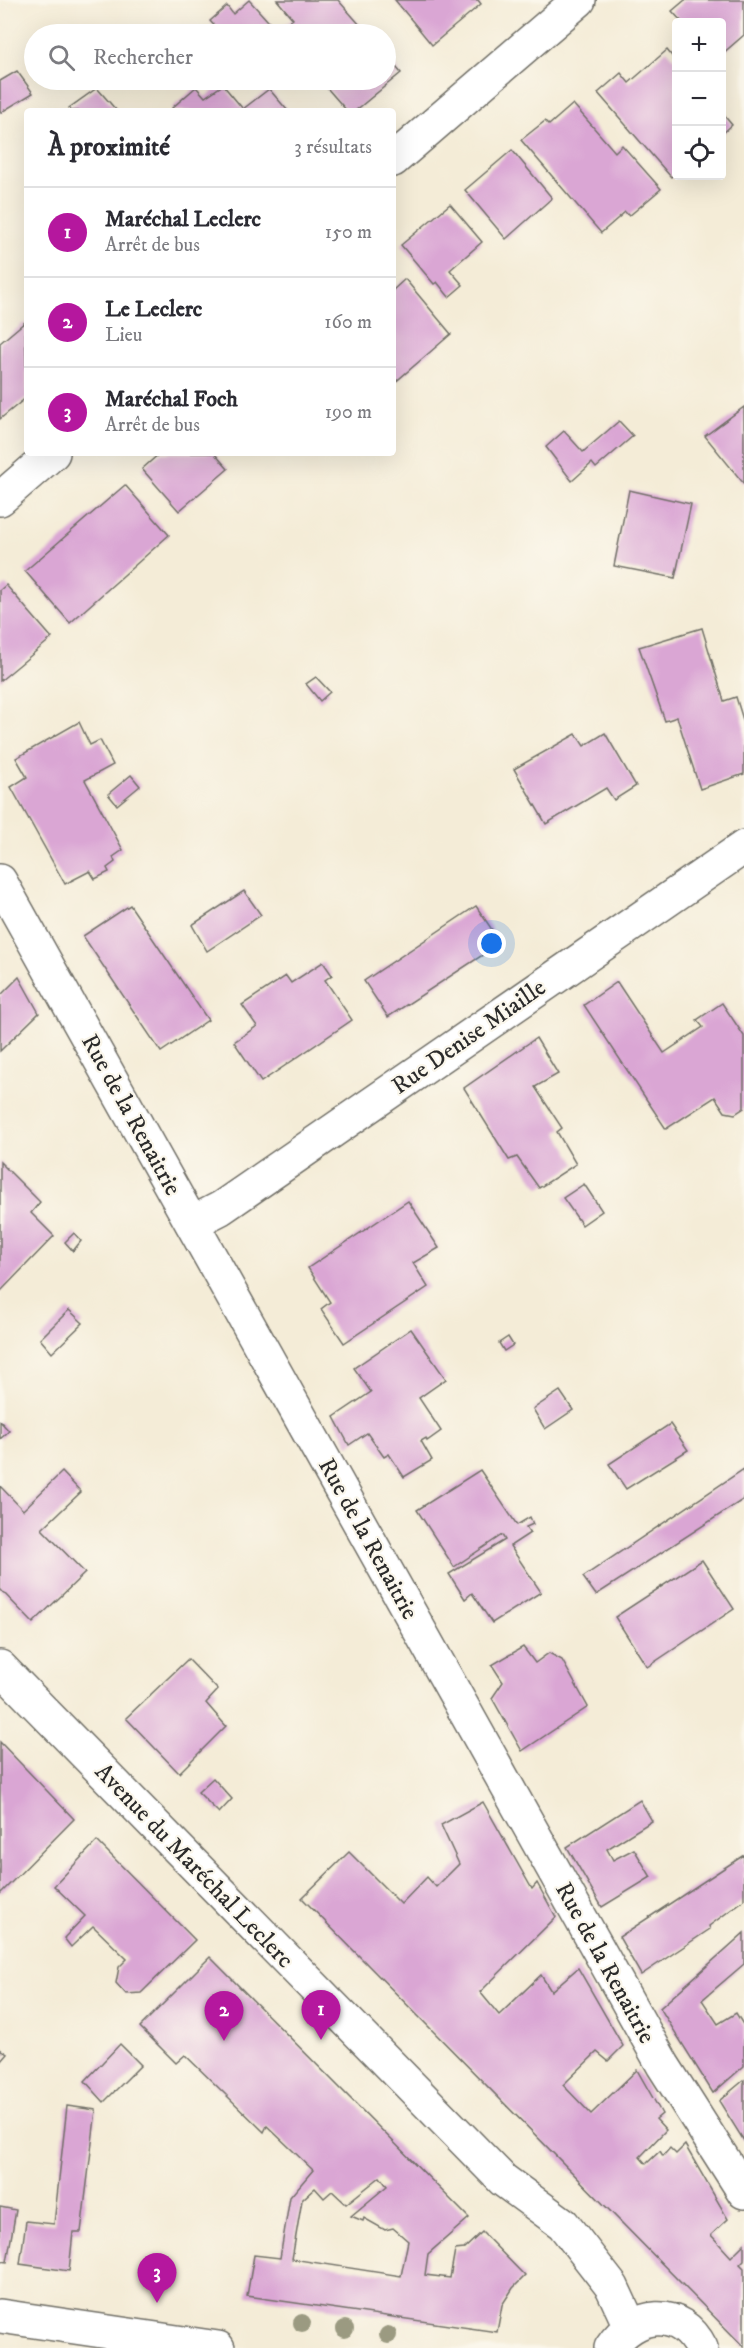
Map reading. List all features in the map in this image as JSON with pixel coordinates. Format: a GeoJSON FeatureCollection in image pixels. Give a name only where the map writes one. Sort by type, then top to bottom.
{"type":"FeatureCollection","features":[{"type":"Feature","properties":{"kind":"street"},"geometry":{"type":"LineString","coordinates":[[396,157],[579,0]]}},
{"type":"Feature","properties":{"kind":"street"},"geometry":{"type":"LineString","coordinates":[[0,499],[50,456]]}},
{"type":"Feature","properties":{"kind":"street","name":"Rue Denise Miaille"},"geometry":{"type":"LineString","coordinates":[[192,1224],[229,1202],[744,847]]}},
{"type":"Feature","properties":{"kind":"street","name":"Rue de la Renaitrie"},"geometry":{"type":"LineString","coordinates":[[0,881],[663,2065],[744,2192]]}},
{"type":"Feature","properties":{"kind":"street","name":"Avenue du Maréchal Leclerc"},"geometry":{"type":"LineString","coordinates":[[0,1667],[503,2180],[563,2224],[612,2287],[621,2337]]}},
{"type":"Feature","properties":{"kind":"street"},"geometry":{"type":"LineString","coordinates":[[0,2316],[218,2348]]}},
{"type":"Feature","properties":{"kind":"street"},"geometry":{"type":"LineString","coordinates":[[621,2337],[645,2320],[662,2318],[678,2323],[691,2333],[701,2348]]}},
{"type":"Feature","properties":{"kind":"building"},"geometry":{"type":"Polygon","coordinates":[[[249,0],[271,24],[213,24],[210,21],[227,6],[233,14],[249,0]]]}},
{"type":"Feature","properties":{"kind":"building"},"geometry":{"type":"Polygon","coordinates":[[[277,0],[338,0],[359,24],[286,24],[293,19],[277,0]]]}},
{"type":"Feature","properties":{"kind":"building"},"geometry":{"type":"Polygon","coordinates":[[[395,0],[478,0],[481,4],[432,45],[395,0]]]}},
{"type":"Feature","properties":{"kind":"building"},"geometry":{"type":"Polygon","coordinates":[[[685,0],[744,0],[744,35],[726,51],[726,18],[678,18],[672,11],[685,0]]]}},
{"type":"Feature","properties":{"kind":"building"},"geometry":{"type":"Polygon","coordinates":[[[667,50],[672,56],[671,177],[598,93],[621,73],[629,83],[667,50]]]}},
{"type":"Feature","properties":{"kind":"building"},"geometry":{"type":"Polygon","coordinates":[[[396,67],[401,73],[396,77],[396,67]]]}},
{"type":"Feature","properties":{"kind":"building"},"geometry":{"type":"Polygon","coordinates":[[[17,71],[24,81],[24,90],[31,90],[33,93],[0,113],[0,81],[17,71]]]}},
{"type":"Feature","properties":{"kind":"building"},"geometry":{"type":"Polygon","coordinates":[[[94,90],[99,90],[114,108],[69,108],[94,90]]]}},
{"type":"Feature","properties":{"kind":"building"},"geometry":{"type":"Polygon","coordinates":[[[193,90],[199,90],[205,97],[216,90],[227,90],[242,108],[172,108],[193,90]]]}},
{"type":"Feature","properties":{"kind":"building"},"geometry":{"type":"Polygon","coordinates":[[[268,90],[285,108],[244,108],[268,90]]]}},
{"type":"Feature","properties":{"kind":"building"},"geometry":{"type":"Polygon","coordinates":[[[329,90],[380,90],[359,108],[344,108],[329,90]]]}},
{"type":"Feature","properties":{"kind":"building"},"geometry":{"type":"Polygon","coordinates":[[[573,104],[615,152],[622,145],[661,189],[629,216],[625,212],[601,233],[521,140],[545,121],[549,125],[573,104]]]}},
{"type":"Feature","properties":{"kind":"building"},"geometry":{"type":"Polygon","coordinates":[[[726,118],[732,125],[726,130],[726,118]]]}},
{"type":"Feature","properties":{"kind":"building"},"geometry":{"type":"Polygon","coordinates":[[[512,150],[552,198],[506,239],[465,190],[512,150]]]}},
{"type":"Feature","properties":{"kind":"building"},"geometry":{"type":"Polygon","coordinates":[[[450,204],[482,242],[450,270],[463,285],[449,297],[437,282],[434,284],[401,245],[450,204]]]}},
{"type":"Feature","properties":{"kind":"building"},"geometry":{"type":"Polygon","coordinates":[[[405,279],[451,334],[396,381],[396,287],[405,279]]]}},
{"type":"Feature","properties":{"kind":"building"},"geometry":{"type":"Polygon","coordinates":[[[24,323],[24,399],[0,419],[0,343],[24,323]]]}},
{"type":"Feature","properties":{"kind":"building"},"geometry":{"type":"Polygon","coordinates":[[[744,407],[744,484],[705,436],[744,407]]]}},
{"type":"Feature","properties":{"kind":"building"},"geometry":{"type":"Polygon","coordinates":[[[619,421],[633,436],[596,468],[592,463],[572,481],[546,447],[564,431],[583,452],[619,421]]]}},
{"type":"Feature","properties":{"kind":"building"},"geometry":{"type":"Polygon","coordinates":[[[157,456],[217,456],[228,469],[179,511],[142,469],[157,456]]]}},
{"type":"Feature","properties":{"kind":"building"},"geometry":{"type":"Polygon","coordinates":[[[125,485],[169,535],[70,623],[25,571],[125,485]]]}},
{"type":"Feature","properties":{"kind":"building"},"geometry":{"type":"Polygon","coordinates":[[[629,490],[691,504],[675,578],[614,566],[629,490]]]}},
{"type":"Feature","properties":{"kind":"building"},"geometry":{"type":"Polygon","coordinates":[[[6,585],[52,638],[0,681],[0,590],[6,585]]]}},
{"type":"Feature","properties":{"kind":"building"},"geometry":{"type":"Polygon","coordinates":[[[702,628],[724,701],[736,697],[744,723],[744,774],[700,789],[677,717],[665,721],[639,647],[702,628]]]}},
{"type":"Feature","properties":{"kind":"building"},"geometry":{"type":"Polygon","coordinates":[[[316,677],[330,692],[320,701],[306,684],[316,677]]]}},
{"type":"Feature","properties":{"kind":"building"},"geometry":{"type":"Polygon","coordinates":[[[79,722],[90,745],[100,740],[113,765],[85,780],[123,850],[113,857],[115,862],[107,868],[109,872],[95,879],[90,871],[65,884],[11,787],[27,777],[16,758],[79,722]]]}},
{"type":"Feature","properties":{"kind":"building"},"geometry":{"type":"Polygon","coordinates":[[[605,733],[636,786],[614,800],[606,788],[546,824],[514,769],[576,734],[584,746],[605,733]]]}},
{"type":"Feature","properties":{"kind":"building"},"geometry":{"type":"Polygon","coordinates":[[[131,775],[140,786],[117,805],[108,794],[131,775]]]}},
{"type":"Feature","properties":{"kind":"building"},"geometry":{"type":"Polygon","coordinates":[[[244,891],[261,915],[207,951],[192,925],[244,891]]]}},
{"type":"Feature","properties":{"kind":"building"},"geometry":{"type":"Polygon","coordinates":[[[130,905],[208,1020],[161,1052],[83,936],[130,905]]]}},
{"type":"Feature","properties":{"kind":"building"},"geometry":{"type":"Polygon","coordinates":[[[476,906],[501,943],[388,1017],[364,981],[476,906]]]}},
{"type":"Feature","properties":{"kind":"building"},"geometry":{"type":"Polygon","coordinates":[[[323,962],[332,975],[325,980],[352,1020],[261,1082],[234,1042],[257,1026],[242,1005],[286,976],[291,983],[323,962]]]}},
{"type":"Feature","properties":{"kind":"building"},"geometry":{"type":"Polygon","coordinates":[[[19,977],[39,1013],[0,1051],[0,996],[19,977]]]}},
{"type":"Feature","properties":{"kind":"building"},"geometry":{"type":"Polygon","coordinates":[[[617,982],[664,1053],[703,1027],[697,1020],[722,1003],[744,1036],[744,1108],[735,1114],[725,1112],[715,1097],[666,1129],[584,1005],[617,982]]]}},
{"type":"Feature","properties":{"kind":"building"},"geometry":{"type":"Polygon","coordinates":[[[536,1038],[558,1074],[535,1087],[562,1128],[557,1132],[576,1164],[539,1188],[517,1157],[509,1160],[464,1088],[536,1038]]]}},
{"type":"Feature","properties":{"kind":"building"},"geometry":{"type":"Polygon","coordinates":[[[0,1162],[40,1202],[31,1213],[54,1236],[0,1292],[0,1162]]]}},
{"type":"Feature","properties":{"kind":"building"},"geometry":{"type":"Polygon","coordinates":[[[584,1184],[602,1211],[582,1225],[563,1198],[584,1184]]]}},
{"type":"Feature","properties":{"kind":"building"},"geometry":{"type":"Polygon","coordinates":[[[408,1201],[439,1248],[413,1263],[428,1287],[344,1343],[321,1309],[330,1302],[308,1268],[408,1201]]]}},
{"type":"Feature","properties":{"kind":"building"},"geometry":{"type":"Polygon","coordinates":[[[74,1233],[81,1241],[73,1251],[65,1242],[74,1233]]]}},
{"type":"Feature","properties":{"kind":"building"},"geometry":{"type":"Polygon","coordinates":[[[69,1310],[83,1323],[52,1353],[40,1339],[69,1310]]]}},
{"type":"Feature","properties":{"kind":"building"},"geometry":{"type":"Polygon","coordinates":[[[411,1329],[446,1379],[419,1398],[441,1431],[427,1441],[426,1438],[421,1441],[432,1460],[404,1477],[389,1454],[384,1457],[367,1433],[349,1445],[334,1417],[371,1392],[354,1368],[411,1329]]]}},
{"type":"Feature","properties":{"kind":"building"},"geometry":{"type":"Polygon","coordinates":[[[508,1337],[513,1345],[504,1351],[499,1343],[508,1337]]]}},
{"type":"Feature","properties":{"kind":"building"},"geometry":{"type":"Polygon","coordinates":[[[560,1391],[573,1410],[545,1429],[533,1409],[560,1391]]]}},
{"type":"Feature","properties":{"kind":"building"},"geometry":{"type":"Polygon","coordinates":[[[0,1421],[9,1431],[0,1439],[0,1421]]]}},
{"type":"Feature","properties":{"kind":"building"},"geometry":{"type":"Polygon","coordinates":[[[670,1424],[688,1450],[626,1489],[609,1464],[670,1424]]]}},
{"type":"Feature","properties":{"kind":"building"},"geometry":{"type":"Polygon","coordinates":[[[744,1469],[744,1499],[596,1595],[583,1577],[744,1469]]]}},
{"type":"Feature","properties":{"kind":"building"},"geometry":{"type":"Polygon","coordinates":[[[480,1470],[517,1525],[530,1517],[533,1524],[526,1527],[530,1533],[510,1546],[541,1592],[492,1623],[472,1593],[465,1599],[449,1574],[505,1540],[502,1535],[454,1567],[417,1510],[480,1470]]]}},
{"type":"Feature","properties":{"kind":"building"},"geometry":{"type":"Polygon","coordinates":[[[62,1472],[81,1492],[42,1529],[85,1573],[33,1623],[0,1589],[0,1486],[23,1510],[62,1472]]]}},
{"type":"Feature","properties":{"kind":"building"},"geometry":{"type":"Polygon","coordinates":[[[702,1560],[734,1609],[647,1667],[615,1617],[702,1560]]]}},
{"type":"Feature","properties":{"kind":"building"},"geometry":{"type":"Polygon","coordinates":[[[523,1647],[535,1663],[549,1653],[562,1660],[588,1707],[522,1751],[492,1698],[503,1682],[492,1665],[523,1647]]]}},
{"type":"Feature","properties":{"kind":"building"},"geometry":{"type":"Polygon","coordinates":[[[188,1659],[218,1690],[206,1703],[226,1726],[179,1773],[126,1718],[188,1659]]]}},
{"type":"Feature","properties":{"kind":"building"},"geometry":{"type":"Polygon","coordinates":[[[0,1742],[74,1819],[0,1894],[0,1742]]]}},
{"type":"Feature","properties":{"kind":"building"},"geometry":{"type":"Polygon","coordinates":[[[213,1778],[232,1799],[219,1813],[198,1792],[213,1778]]]}},
{"type":"Feature","properties":{"kind":"building"},"geometry":{"type":"Polygon","coordinates":[[[640,1800],[652,1821],[607,1849],[613,1860],[634,1849],[651,1877],[602,1907],[567,1847],[640,1800]]]}},
{"type":"Feature","properties":{"kind":"building"},"geometry":{"type":"Polygon","coordinates":[[[483,1802],[532,1889],[537,1883],[556,1917],[480,1992],[499,2015],[541,1975],[551,1991],[578,1968],[623,2046],[608,2061],[597,2052],[563,2085],[591,2114],[637,2070],[662,2114],[656,2119],[666,2130],[640,2157],[646,2164],[660,2151],[663,2156],[670,2148],[676,2154],[685,2145],[728,2219],[711,2235],[731,2257],[744,2244],[744,2260],[740,2264],[744,2268],[744,2347],[302,1898],[349,1852],[401,1904],[427,1877],[436,1887],[459,1864],[441,1825],[483,1802]]]}},
{"type":"Feature","properties":{"kind":"building"},"geometry":{"type":"Polygon","coordinates":[[[97,1841],[195,1940],[141,1993],[126,1994],[116,1983],[119,1967],[127,1959],[93,1926],[71,1947],[64,1938],[85,1916],[54,1886],[97,1841]]]}},
{"type":"Feature","properties":{"kind":"building"},"geometry":{"type":"Polygon","coordinates":[[[744,1855],[744,1900],[709,1926],[710,1929],[641,1975],[619,1937],[744,1855]]]}},
{"type":"Feature","properties":{"kind":"building"},"geometry":{"type":"Polygon","coordinates":[[[744,1933],[744,1964],[702,2000],[718,2024],[736,2013],[744,2026],[744,2066],[713,2093],[660,2008],[744,1933]]]}},
{"type":"Feature","properties":{"kind":"building"},"geometry":{"type":"Polygon","coordinates":[[[210,1957],[469,2218],[428,2254],[425,2275],[450,2278],[455,2250],[464,2249],[482,2232],[525,2276],[513,2288],[502,2305],[497,2332],[247,2296],[254,2255],[280,2258],[290,2197],[313,2170],[267,2126],[264,2132],[185,2055],[176,2063],[140,2027],[210,1957]],[[380,2177],[346,2204],[332,2191],[324,2198],[315,2188],[302,2200],[292,2259],[401,2276],[408,2241],[393,2228],[385,2230],[364,2218],[363,2221],[351,2216],[387,2186],[380,2177]]]}},
{"type":"Feature","properties":{"kind":"building"},"geometry":{"type":"Polygon","coordinates":[[[120,2044],[141,2065],[104,2102],[85,2081],[120,2044]]]}},
{"type":"Feature","properties":{"kind":"building"},"geometry":{"type":"Polygon","coordinates":[[[0,2049],[7,2054],[0,2062],[0,2049]]]}},
{"type":"Feature","properties":{"kind":"building"},"geometry":{"type":"Polygon","coordinates":[[[744,2080],[744,2141],[719,2101],[744,2080]]]}},
{"type":"Feature","properties":{"kind":"building"},"geometry":{"type":"Polygon","coordinates":[[[67,2106],[96,2110],[81,2232],[73,2232],[69,2271],[20,2264],[26,2221],[54,2224],[67,2106]]]}},
{"type":"Feature","properties":{"kind":"building"},"geometry":{"type":"Polygon","coordinates":[[[0,2207],[16,2210],[7,2262],[0,2261],[0,2207]]]}},
{"type":"Feature","properties":{"kind":"place","name":"Maréchal Leclerc"},"geometry":{"type":"Point","coordinates":[321,2040]}},
{"type":"Feature","properties":{"kind":"place","name":"Le Leclerc"},"geometry":{"type":"Point","coordinates":[224,2041]}},
{"type":"Feature","properties":{"kind":"place","name":"Maréchal Foch"},"geometry":{"type":"Point","coordinates":[157,2303]}}]}
